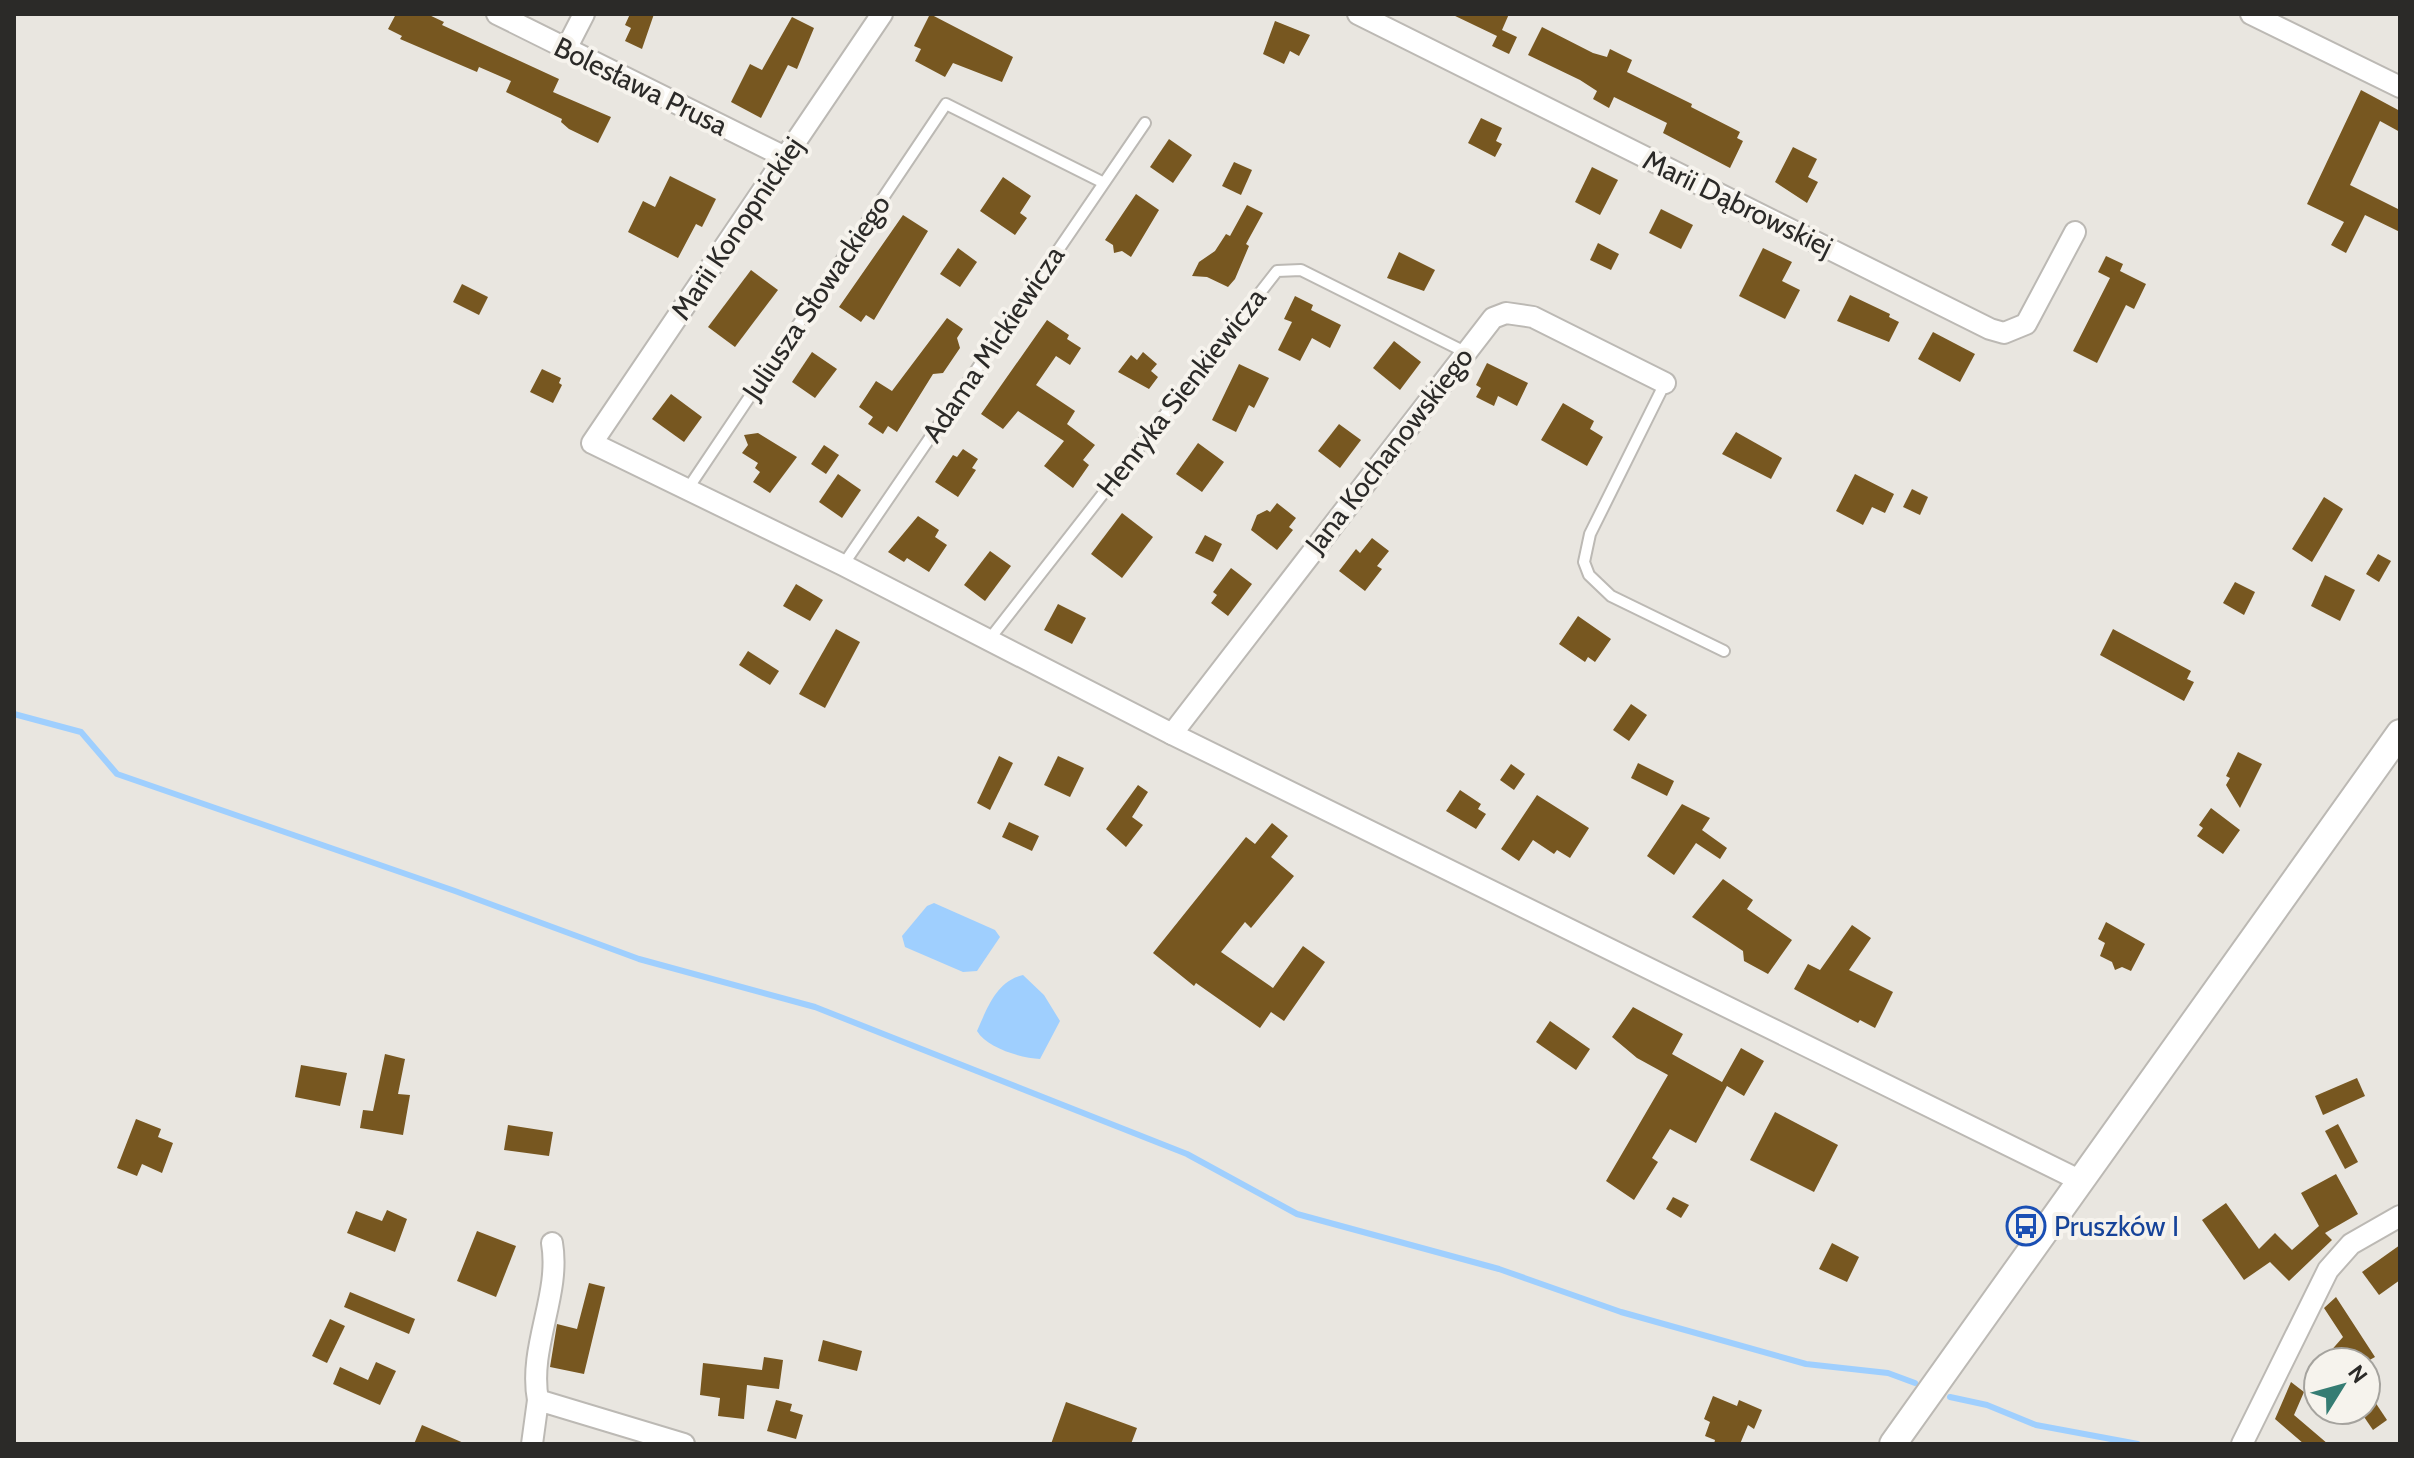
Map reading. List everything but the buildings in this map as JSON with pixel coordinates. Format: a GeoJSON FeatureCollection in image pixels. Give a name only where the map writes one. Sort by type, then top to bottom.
{"type":"FeatureCollection","features":[{"type":"Feature","properties":{"kind":"street","name":"Bolesława Prusa"},"geometry":{"type":"LineString","coordinates":[[497,14],[785,157]]}},
{"type":"Feature","properties":{"kind":"street"},"geometry":{"type":"LineString","coordinates":[[566,49],[584,14]]}},
{"type":"Feature","properties":{"kind":"street","name":"Marii Konopnickiej"},"geometry":{"type":"LineString","coordinates":[[687,490],[592,443],[882,14]]}},
{"type":"Feature","properties":{"kind":"street","name":"Marii Dąbrowskiej"},"geometry":{"type":"LineString","coordinates":[[1358,14],[1990,329],[2004,333],[2026,324],[2075,232]]}},
{"type":"Feature","properties":{"kind":"street"},"geometry":{"type":"LineString","coordinates":[[2251,14],[2400,87]]}},
{"type":"Feature","properties":{"kind":"street","name":"Jana Kochanowskiego"},"geometry":{"type":"LineString","coordinates":[[1172,734],[1493,318],[1518,312],[1665,383]]}},
{"type":"Feature","properties":{"kind":"street"},"geometry":{"type":"LineString","coordinates":[[687,490],[843,565],[1172,734],[2079,1180]]}},
{"type":"Feature","properties":{"kind":"street"},"geometry":{"type":"LineString","coordinates":[[1893,1444],[2400,733]]}},
{"type":"Feature","properties":{"kind":"street"},"geometry":{"type":"LineString","coordinates":[[2242,1444],[2328,1270],[2351,1244],[2400,1216]]}},
{"type":"Feature","properties":{"kind":"street"},"geometry":{"type":"LineString","coordinates":[[532,1444],[538,1400],[537,1359],[553,1265],[552,1243]]}},
{"type":"Feature","properties":{"kind":"street"},"geometry":{"type":"LineString","coordinates":[[538,1400],[684,1444]]}},
{"type":"Feature","properties":{"kind":"lane","name":"Juliusza Słowackiego"},"geometry":{"type":"LineString","coordinates":[[687,490],[946,104],[1102,182]]}},
{"type":"Feature","properties":{"kind":"lane","name":"Adama Mickiewicza"},"geometry":{"type":"LineString","coordinates":[[843,565],[1145,123]]}},
{"type":"Feature","properties":{"kind":"lane","name":"Henryka Sienkiewicza"},"geometry":{"type":"LineString","coordinates":[[988,641],[1277,271],[1301,270],[1465,352]]}},
{"type":"Feature","properties":{"kind":"lane"},"geometry":{"type":"LineString","coordinates":[[1665,383],[1590,534],[1584,562],[1589,575],[1611,596],[1724,651]]}},
{"type":"Feature","properties":{"kind":"water"},"geometry":{"type":"Polygon","coordinates":[[[934,903],[995,930],[1000,937],[977,971],[963,972],[905,947],[902,936],[927,906],[934,903]]]}},
{"type":"Feature","properties":{"kind":"water"},"geometry":{"type":"Polygon","coordinates":[[[1023,975],[1044,995],[1060,1021],[1040,1059],[1005,1051],[988,1042],[977,1031],[999,990],[1023,975]]]}},
{"type":"Feature","properties":{"kind":"waterway"},"geometry":{"type":"LineString","coordinates":[[14,714],[81,732],[117,774],[455,891],[639,959],[815,1007],[1187,1154],[1297,1214],[1499,1269],[1621,1312],[1806,1364],[1888,1373],[1915,1383]]}},
{"type":"Feature","properties":{"kind":"waterway"},"geometry":{"type":"LineString","coordinates":[[1950,1397],[1987,1405],[2036,1425],[2138,1444]]}},
{"type":"Feature","properties":{"kind":"place","name":"Pruszków I"},"geometry":{"type":"Point","coordinates":[2026,1226]}}]}
